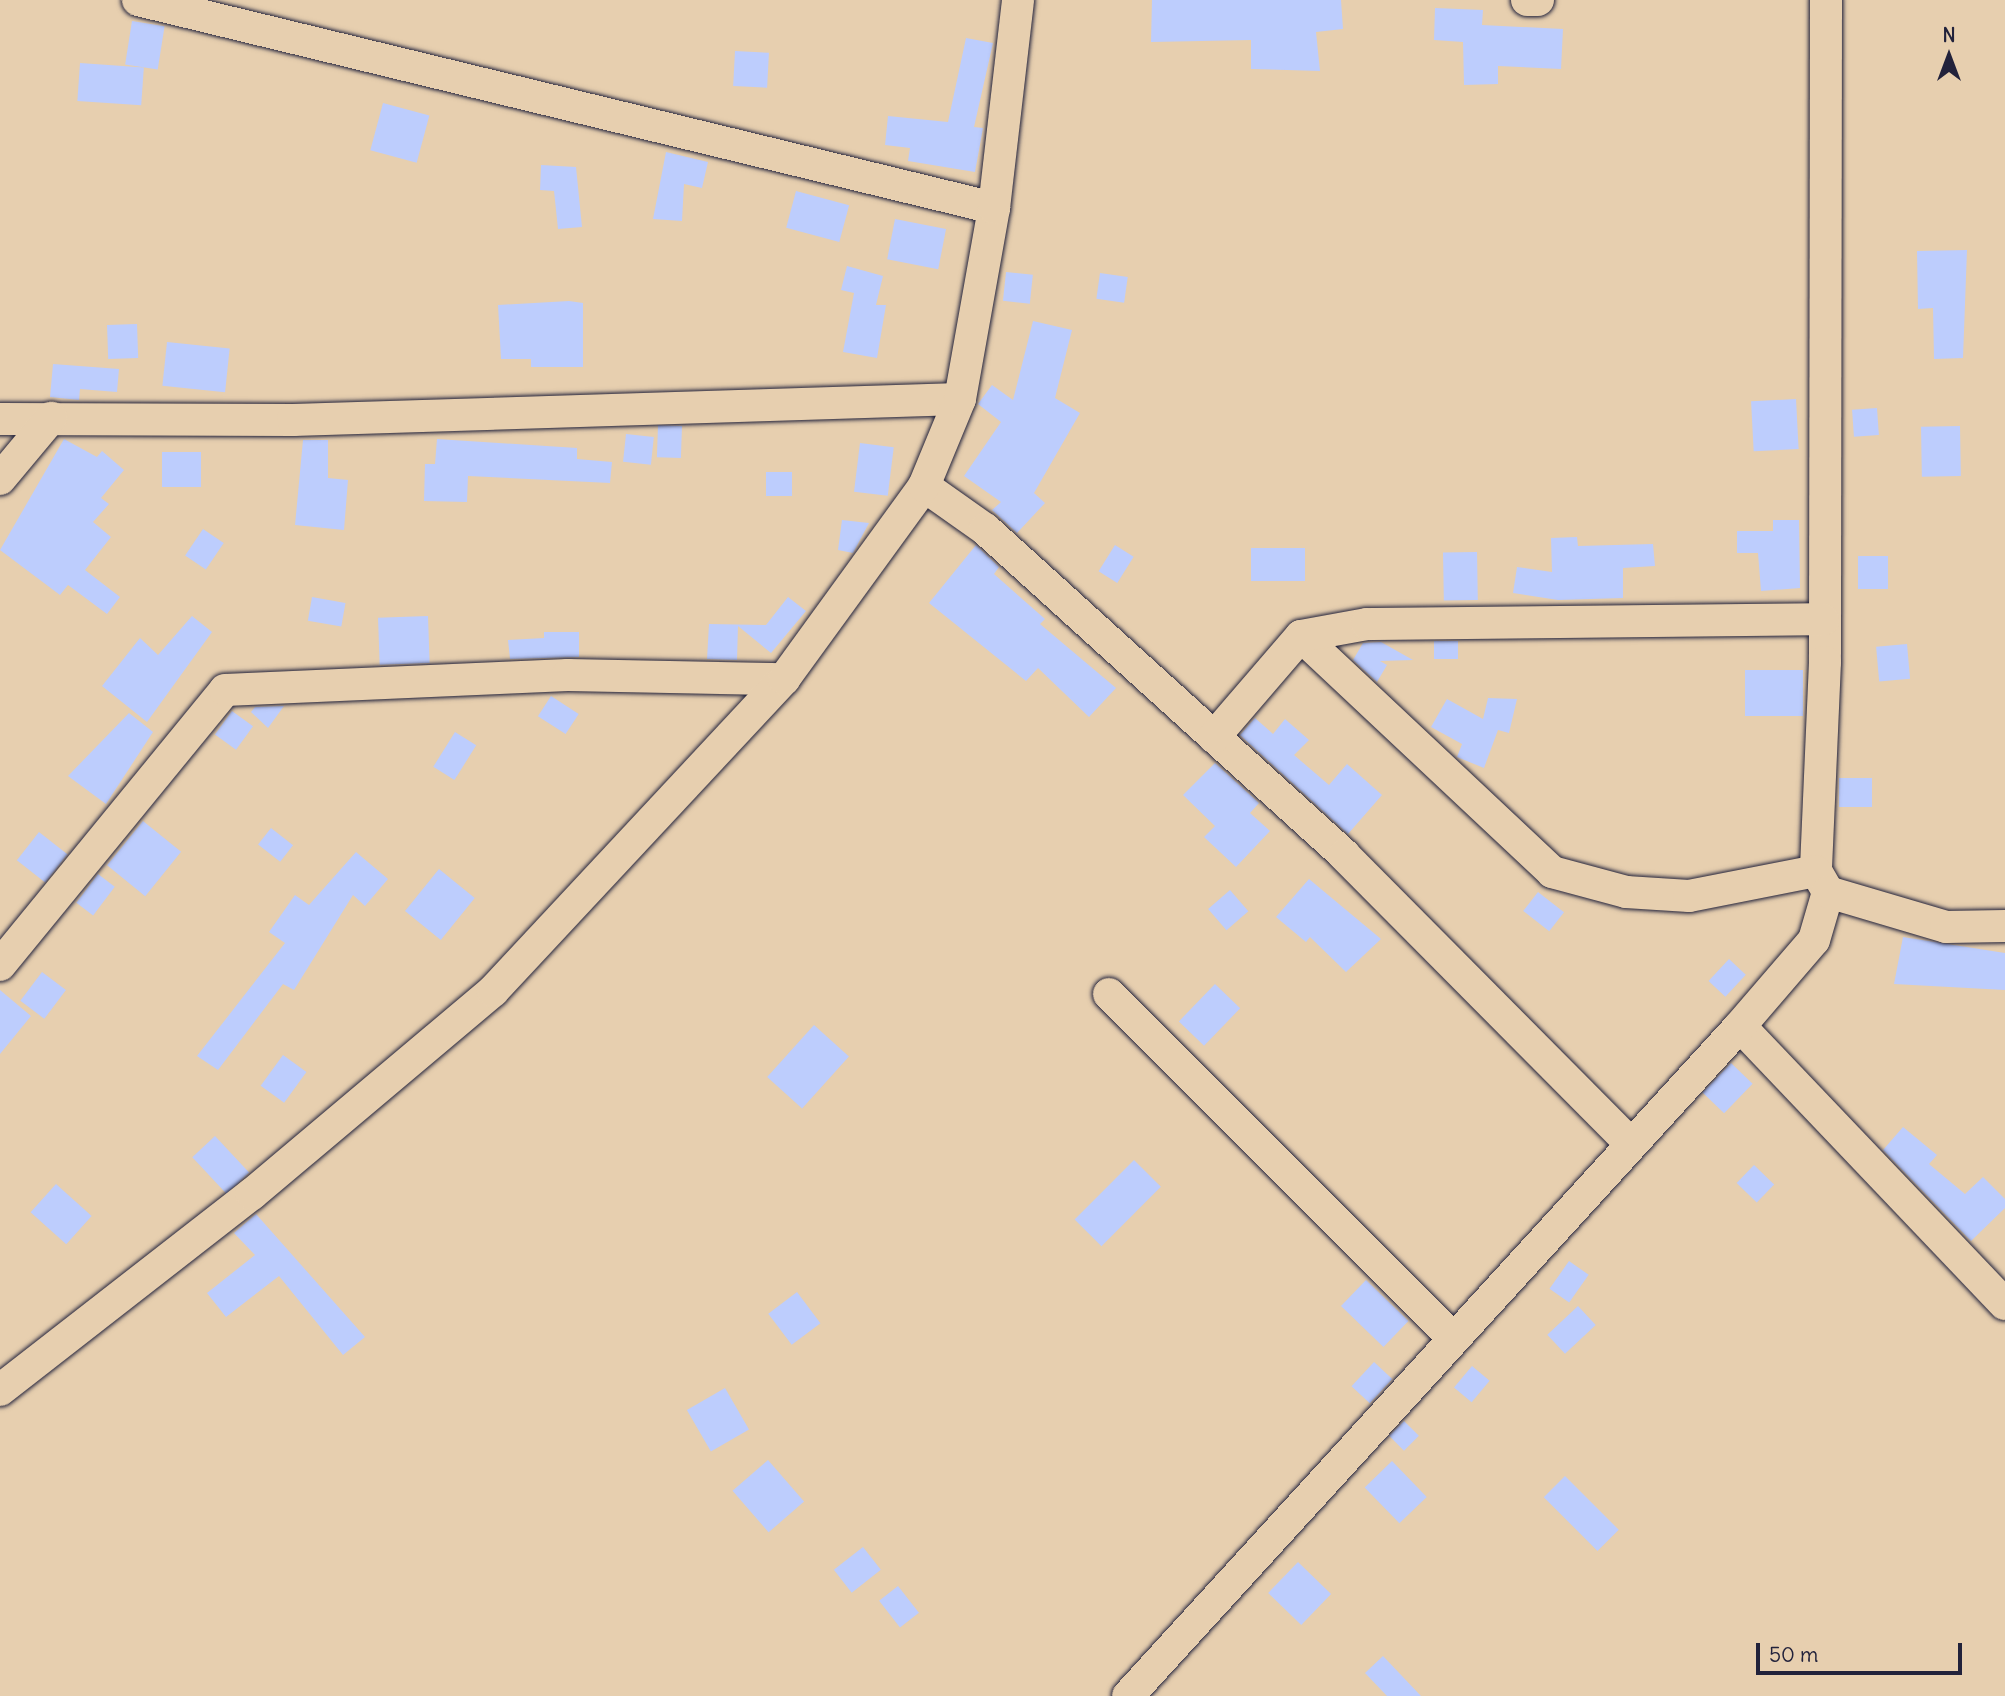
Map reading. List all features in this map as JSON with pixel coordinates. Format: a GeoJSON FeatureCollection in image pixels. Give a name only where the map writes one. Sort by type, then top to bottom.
{"type":"FeatureCollection","features":[{"type":"Feature","properties":{"kind":"street"},"geometry":{"type":"LineString","coordinates":[[138,0],[994,208]]}},
{"type":"Feature","properties":{"kind":"street"},"geometry":{"type":"LineString","coordinates":[[0,1390],[252,1194],[493,991],[784,679],[924,486],[960,399],[994,208],[1018,0]]}},
{"type":"Feature","properties":{"kind":"street"},"geometry":{"type":"LineString","coordinates":[[1527,0],[1538,0]]}},
{"type":"Feature","properties":{"kind":"street"},"geometry":{"type":"LineString","coordinates":[[1128,1696],[1630,1143],[1741,1026],[1814,940],[1822,882],[1826,0]]}},
{"type":"Feature","properties":{"kind":"street"},"geometry":{"type":"LineString","coordinates":[[0,419],[306,420],[960,399]]}},
{"type":"Feature","properties":{"kind":"street"},"geometry":{"type":"LineString","coordinates":[[0,480],[51,418]]}},
{"type":"Feature","properties":{"kind":"street"},"geometry":{"type":"LineString","coordinates":[[924,486],[985,529],[1344,855],[1630,1143]]}},
{"type":"Feature","properties":{"kind":"street"},"geometry":{"type":"LineString","coordinates":[[1214,737],[1301,636],[1367,624],[1823,619]]}},
{"type":"Feature","properties":{"kind":"street"},"geometry":{"type":"LineString","coordinates":[[1301,636],[1552,872],[1626,892],[1689,896],[1822,882],[1946,927],[2005,926]]}},
{"type":"Feature","properties":{"kind":"street"},"geometry":{"type":"LineString","coordinates":[[0,965],[225,690],[568,676],[784,679]]}},
{"type":"Feature","properties":{"kind":"street"},"geometry":{"type":"LineString","coordinates":[[1109,994],[1453,1338]]}},
{"type":"Feature","properties":{"kind":"street"},"geometry":{"type":"LineString","coordinates":[[1741,1026],[2005,1304]]}},
{"type":"Feature","properties":{"kind":"building"},"geometry":{"type":"Polygon","coordinates":[[[1152,0],[1341,0],[1343,29],[1316,32],[1320,71],[1251,69],[1251,40],[1151,42],[1152,0]]]}},
{"type":"Feature","properties":{"kind":"building"},"geometry":{"type":"Polygon","coordinates":[[[1435,8],[1483,10],[1482,25],[1563,29],[1561,69],[1498,66],[1498,84],[1464,85],[1463,42],[1434,40],[1435,8]]]}},
{"type":"Feature","properties":{"kind":"building"},"geometry":{"type":"Polygon","coordinates":[[[132,21],[165,26],[158,70],[125,64],[132,21]]]}},
{"type":"Feature","properties":{"kind":"building"},"geometry":{"type":"Polygon","coordinates":[[[966,38],[993,43],[974,127],[983,128],[975,172],[908,161],[910,148],[885,145],[888,116],[948,122],[966,38]]]}},
{"type":"Feature","properties":{"kind":"building"},"geometry":{"type":"Polygon","coordinates":[[[735,51],[769,53],[767,88],[733,86],[735,51]]]}},
{"type":"Feature","properties":{"kind":"building"},"geometry":{"type":"Polygon","coordinates":[[[80,63],[144,67],[141,105],[77,101],[80,63]]]}},
{"type":"Feature","properties":{"kind":"building"},"geometry":{"type":"Polygon","coordinates":[[[383,103],[429,115],[417,163],[370,150],[383,103]]]}},
{"type":"Feature","properties":{"kind":"building"},"geometry":{"type":"Polygon","coordinates":[[[666,152],[708,162],[702,188],[684,184],[682,221],[653,219],[666,152]]]}},
{"type":"Feature","properties":{"kind":"building"},"geometry":{"type":"Polygon","coordinates":[[[541,165],[576,167],[582,227],[558,229],[554,191],[540,190],[541,165]]]}},
{"type":"Feature","properties":{"kind":"building"},"geometry":{"type":"Polygon","coordinates":[[[796,191],[849,205],[839,242],[786,228],[796,191]]]}},
{"type":"Feature","properties":{"kind":"building"},"geometry":{"type":"Polygon","coordinates":[[[895,219],[946,229],[938,269],[887,259],[895,219]]]}},
{"type":"Feature","properties":{"kind":"building"},"geometry":{"type":"Polygon","coordinates":[[[1967,250],[1963,358],[1934,359],[1933,308],[1918,309],[1917,251],[1967,250]]]}},
{"type":"Feature","properties":{"kind":"building"},"geometry":{"type":"Polygon","coordinates":[[[847,266],[883,276],[876,305],[886,305],[877,358],[843,352],[854,293],[841,290],[847,266]]]}},
{"type":"Feature","properties":{"kind":"building"},"geometry":{"type":"Polygon","coordinates":[[[1006,272],[1033,275],[1030,304],[1003,301],[1006,272]]]}},
{"type":"Feature","properties":{"kind":"building"},"geometry":{"type":"Polygon","coordinates":[[[1100,273],[1128,277],[1124,303],[1096,299],[1100,273]]]}},
{"type":"Feature","properties":{"kind":"building"},"geometry":{"type":"Polygon","coordinates":[[[569,301],[583,303],[583,367],[531,367],[531,359],[501,359],[498,305],[569,301]]]}},
{"type":"Feature","properties":{"kind":"building"},"geometry":{"type":"Polygon","coordinates":[[[1033,321],[1072,330],[1055,398],[1080,413],[1034,493],[1045,503],[1017,533],[992,510],[1001,502],[964,476],[1001,422],[978,404],[992,385],[1013,400],[1033,321]]]}},
{"type":"Feature","properties":{"kind":"building"},"geometry":{"type":"Polygon","coordinates":[[[137,324],[138,358],[108,359],[107,325],[137,324]]]}},
{"type":"Feature","properties":{"kind":"building"},"geometry":{"type":"Polygon","coordinates":[[[167,342],[230,349],[225,392],[162,386],[167,342]]]}},
{"type":"Feature","properties":{"kind":"building"},"geometry":{"type":"Polygon","coordinates":[[[53,364],[119,369],[117,392],[80,389],[79,400],[50,397],[53,364]]]}},
{"type":"Feature","properties":{"kind":"building"},"geometry":{"type":"Polygon","coordinates":[[[1796,399],[1799,449],[1754,451],[1751,401],[1796,399]]]}},
{"type":"Feature","properties":{"kind":"building"},"geometry":{"type":"Polygon","coordinates":[[[1877,408],[1879,435],[1854,437],[1852,410],[1877,408]]]}},
{"type":"Feature","properties":{"kind":"building"},"geometry":{"type":"Polygon","coordinates":[[[658,425],[682,426],[681,458],[657,457],[658,425]]]}},
{"type":"Feature","properties":{"kind":"building"},"geometry":{"type":"Polygon","coordinates":[[[1960,426],[1961,476],[1922,477],[1921,427],[1960,426]]]}},
{"type":"Feature","properties":{"kind":"building"},"geometry":{"type":"Polygon","coordinates":[[[626,434],[654,437],[651,465],[623,462],[626,434]]]}},
{"type":"Feature","properties":{"kind":"building"},"geometry":{"type":"Polygon","coordinates":[[[64,439],[97,457],[102,451],[124,470],[101,498],[109,504],[93,522],[111,537],[85,570],[120,597],[107,614],[68,585],[60,595],[0,550],[64,439]]]}},
{"type":"Feature","properties":{"kind":"building"},"geometry":{"type":"Polygon","coordinates":[[[437,439],[577,448],[577,459],[612,462],[610,483],[468,476],[467,502],[424,501],[425,464],[435,464],[437,439]]]}},
{"type":"Feature","properties":{"kind":"building"},"geometry":{"type":"Polygon","coordinates":[[[303,440],[328,440],[328,478],[348,480],[344,530],[295,525],[303,440]]]}},
{"type":"Feature","properties":{"kind":"building"},"geometry":{"type":"Polygon","coordinates":[[[860,443],[894,447],[888,496],[854,492],[860,443]]]}},
{"type":"Feature","properties":{"kind":"building"},"geometry":{"type":"Polygon","coordinates":[[[162,452],[201,452],[201,487],[162,487],[162,452]]]}},
{"type":"Feature","properties":{"kind":"building"},"geometry":{"type":"Polygon","coordinates":[[[766,472],[792,472],[792,496],[766,496],[766,472]]]}},
{"type":"Feature","properties":{"kind":"building"},"geometry":{"type":"Polygon","coordinates":[[[842,520],[869,523],[853,553],[838,550],[842,520]]]}},
{"type":"Feature","properties":{"kind":"building"},"geometry":{"type":"Polygon","coordinates":[[[1773,520],[1799,520],[1800,588],[1761,591],[1758,553],[1737,553],[1737,531],[1773,531],[1773,520]]]}},
{"type":"Feature","properties":{"kind":"building"},"geometry":{"type":"Polygon","coordinates":[[[203,529],[224,543],[206,570],[185,556],[203,529]]]}},
{"type":"Feature","properties":{"kind":"building"},"geometry":{"type":"Polygon","coordinates":[[[1577,537],[1578,546],[1653,544],[1655,566],[1623,568],[1623,598],[1558,600],[1513,593],[1517,567],[1552,572],[1551,538],[1577,537]]]}},
{"type":"Feature","properties":{"kind":"building"},"geometry":{"type":"Polygon","coordinates":[[[976,545],[999,567],[994,574],[1045,619],[1040,624],[1116,688],[1089,717],[1038,668],[1026,681],[929,603],[976,545]]]}},
{"type":"Feature","properties":{"kind":"building"},"geometry":{"type":"Polygon","coordinates":[[[1115,545],[1134,557],[1117,583],[1099,571],[1115,545]]]}},
{"type":"Feature","properties":{"kind":"building"},"geometry":{"type":"Polygon","coordinates":[[[1251,548],[1305,548],[1305,581],[1251,581],[1251,548]]]}},
{"type":"Feature","properties":{"kind":"building"},"geometry":{"type":"Polygon","coordinates":[[[1477,552],[1478,600],[1444,601],[1443,553],[1477,552]]]}},
{"type":"Feature","properties":{"kind":"building"},"geometry":{"type":"Polygon","coordinates":[[[1858,556],[1888,556],[1888,589],[1858,589],[1858,556]]]}},
{"type":"Feature","properties":{"kind":"building"},"geometry":{"type":"Polygon","coordinates":[[[312,597],[345,603],[341,627],[308,621],[312,597]]]}},
{"type":"Feature","properties":{"kind":"building"},"geometry":{"type":"Polygon","coordinates":[[[788,597],[806,611],[771,653],[738,626],[737,660],[707,659],[709,624],[766,625],[788,597]]]}},
{"type":"Feature","properties":{"kind":"building"},"geometry":{"type":"Polygon","coordinates":[[[192,616],[212,632],[147,722],[102,686],[140,638],[158,655],[192,616]]]}},
{"type":"Feature","properties":{"kind":"building"},"geometry":{"type":"Polygon","coordinates":[[[428,616],[430,663],[380,665],[378,618],[428,616]]]}},
{"type":"Feature","properties":{"kind":"building"},"geometry":{"type":"Polygon","coordinates":[[[544,632],[579,632],[579,657],[510,659],[508,640],[544,638],[544,632]]]}},
{"type":"Feature","properties":{"kind":"building"},"geometry":{"type":"Polygon","coordinates":[[[1434,641],[1458,641],[1458,659],[1434,659],[1434,641]]]}},
{"type":"Feature","properties":{"kind":"building"},"geometry":{"type":"Polygon","coordinates":[[[1381,642],[1413,660],[1380,661],[1387,665],[1377,682],[1353,660],[1363,643],[1381,642]]]}},
{"type":"Feature","properties":{"kind":"building"},"geometry":{"type":"Polygon","coordinates":[[[1907,644],[1910,679],[1879,682],[1876,647],[1907,644]]]}},
{"type":"Feature","properties":{"kind":"building"},"geometry":{"type":"Polygon","coordinates":[[[1745,670],[1803,670],[1803,716],[1745,716],[1745,670]]]}},
{"type":"Feature","properties":{"kind":"building"},"geometry":{"type":"Polygon","coordinates":[[[551,696],[579,714],[566,734],[538,716],[551,696]]]}},
{"type":"Feature","properties":{"kind":"building"},"geometry":{"type":"Polygon","coordinates":[[[1488,698],[1517,699],[1509,733],[1498,730],[1484,768],[1457,757],[1462,744],[1431,727],[1447,699],[1483,719],[1488,698]]]}},
{"type":"Feature","properties":{"kind":"building"},"geometry":{"type":"Polygon","coordinates":[[[284,706],[268,728],[251,712],[255,707],[284,706]]]}},
{"type":"Feature","properties":{"kind":"building"},"geometry":{"type":"Polygon","coordinates":[[[232,711],[253,726],[236,750],[215,734],[232,711]]]}},
{"type":"Feature","properties":{"kind":"building"},"geometry":{"type":"Polygon","coordinates":[[[129,713],[153,732],[106,804],[68,776],[129,713]]]}},
{"type":"Feature","properties":{"kind":"building"},"geometry":{"type":"Polygon","coordinates":[[[1255,718],[1273,734],[1285,719],[1309,740],[1294,755],[1329,785],[1347,764],[1382,795],[1348,834],[1240,735],[1255,718]]]}},
{"type":"Feature","properties":{"kind":"building"},"geometry":{"type":"Polygon","coordinates":[[[455,732],[476,745],[454,780],[433,767],[455,732]]]}},
{"type":"Feature","properties":{"kind":"building"},"geometry":{"type":"Polygon","coordinates":[[[1215,763],[1259,803],[1250,813],[1270,831],[1236,867],[1204,837],[1215,826],[1183,795],[1215,763]]]}},
{"type":"Feature","properties":{"kind":"building"},"geometry":{"type":"Polygon","coordinates":[[[1839,778],[1872,778],[1872,807],[1839,807],[1839,778]]]}},
{"type":"Feature","properties":{"kind":"building"},"geometry":{"type":"Polygon","coordinates":[[[143,821],[181,852],[145,896],[107,865],[143,821]]]}},
{"type":"Feature","properties":{"kind":"building"},"geometry":{"type":"Polygon","coordinates":[[[271,828],[293,845],[280,862],[258,845],[271,828]]]}},
{"type":"Feature","properties":{"kind":"building"},"geometry":{"type":"Polygon","coordinates":[[[39,832],[67,854],[45,883],[17,860],[39,832]]]}},
{"type":"Feature","properties":{"kind":"building"},"geometry":{"type":"Polygon","coordinates":[[[356,852],[388,879],[365,906],[353,895],[294,990],[283,984],[218,1070],[197,1056],[285,943],[269,932],[295,895],[309,905],[356,852]]]}},
{"type":"Feature","properties":{"kind":"building"},"geometry":{"type":"Polygon","coordinates":[[[439,869],[475,898],[441,940],[405,911],[439,869]]]}},
{"type":"Feature","properties":{"kind":"building"},"geometry":{"type":"Polygon","coordinates":[[[98,874],[115,887],[93,915],[76,903],[98,874]]]}},
{"type":"Feature","properties":{"kind":"building"},"geometry":{"type":"Polygon","coordinates":[[[1309,879],[1381,939],[1346,972],[1310,937],[1306,942],[1276,917],[1309,879]]]}},
{"type":"Feature","properties":{"kind":"building"},"geometry":{"type":"Polygon","coordinates":[[[1230,890],[1248,911],[1226,930],[1208,909],[1230,890]]]}},
{"type":"Feature","properties":{"kind":"building"},"geometry":{"type":"Polygon","coordinates":[[[1538,892],[1564,912],[1549,931],[1523,911],[1538,892]]]}},
{"type":"Feature","properties":{"kind":"building"},"geometry":{"type":"Polygon","coordinates":[[[1903,937],[2005,953],[2005,990],[1894,984],[1903,937]]]}},
{"type":"Feature","properties":{"kind":"building"},"geometry":{"type":"Polygon","coordinates":[[[1729,959],[1746,975],[1725,997],[1709,981],[1729,959]]]}},
{"type":"Feature","properties":{"kind":"building"},"geometry":{"type":"Polygon","coordinates":[[[42,972],[66,990],[44,1019],[20,1001],[42,972]]]}},
{"type":"Feature","properties":{"kind":"building"},"geometry":{"type":"Polygon","coordinates":[[[1215,984],[1240,1008],[1204,1046],[1179,1021],[1215,984]]]}},
{"type":"Feature","properties":{"kind":"building"},"geometry":{"type":"Polygon","coordinates":[[[0,990],[31,1016],[0,1054],[0,990]]]}},
{"type":"Feature","properties":{"kind":"building"},"geometry":{"type":"Polygon","coordinates":[[[814,1025],[849,1056],[802,1108],[767,1077],[814,1025]]]}},
{"type":"Feature","properties":{"kind":"building"},"geometry":{"type":"Polygon","coordinates":[[[283,1055],[306,1072],[284,1103],[261,1086],[283,1055]]]}},
{"type":"Feature","properties":{"kind":"building"},"geometry":{"type":"Polygon","coordinates":[[[1731,1063],[1753,1084],[1724,1113],[1703,1092],[1731,1063]]]}},
{"type":"Feature","properties":{"kind":"building"},"geometry":{"type":"Polygon","coordinates":[[[1903,1127],[1937,1155],[1929,1164],[1965,1194],[1983,1177],[2005,1199],[2005,1208],[1971,1241],[1883,1150],[1903,1127]]]}},
{"type":"Feature","properties":{"kind":"building"},"geometry":{"type":"Polygon","coordinates":[[[215,1136],[249,1173],[226,1194],[192,1157],[215,1136]]]}},
{"type":"Feature","properties":{"kind":"building"},"geometry":{"type":"Polygon","coordinates":[[[1134,1160],[1161,1187],[1101,1246],[1075,1219],[1134,1160]]]}},
{"type":"Feature","properties":{"kind":"building"},"geometry":{"type":"Polygon","coordinates":[[[1754,1165],[1774,1184],[1757,1202],[1737,1183],[1754,1165]]]}},
{"type":"Feature","properties":{"kind":"building"},"geometry":{"type":"Polygon","coordinates":[[[56,1184],[92,1216],[66,1244],[31,1212],[56,1184]]]}},
{"type":"Feature","properties":{"kind":"building"},"geometry":{"type":"Polygon","coordinates":[[[256,1214],[365,1337],[343,1355],[279,1276],[226,1317],[207,1293],[255,1255],[234,1233],[256,1214]]]}},
{"type":"Feature","properties":{"kind":"building"},"geometry":{"type":"Polygon","coordinates":[[[1569,1261],[1589,1275],[1569,1303],[1549,1289],[1569,1261]]]}},
{"type":"Feature","properties":{"kind":"building"},"geometry":{"type":"Polygon","coordinates":[[[1366,1280],[1408,1321],[1383,1347],[1341,1306],[1366,1280]]]}},
{"type":"Feature","properties":{"kind":"building"},"geometry":{"type":"Polygon","coordinates":[[[797,1292],[820,1323],[792,1345],[768,1314],[797,1292]]]}},
{"type":"Feature","properties":{"kind":"building"},"geometry":{"type":"Polygon","coordinates":[[[1578,1306],[1596,1325],[1565,1354],[1547,1335],[1578,1306]]]}},
{"type":"Feature","properties":{"kind":"building"},"geometry":{"type":"Polygon","coordinates":[[[1374,1362],[1392,1379],[1370,1403],[1351,1386],[1374,1362]]]}},
{"type":"Feature","properties":{"kind":"building"},"geometry":{"type":"Polygon","coordinates":[[[1472,1366],[1490,1381],[1472,1402],[1454,1387],[1472,1366]]]}},
{"type":"Feature","properties":{"kind":"building"},"geometry":{"type":"Polygon","coordinates":[[[725,1388],[749,1430],[711,1452],[687,1410],[725,1388]]]}},
{"type":"Feature","properties":{"kind":"building"},"geometry":{"type":"Polygon","coordinates":[[[1404,1421],[1419,1436],[1404,1451],[1389,1436],[1404,1421]]]}},
{"type":"Feature","properties":{"kind":"building"},"geometry":{"type":"Polygon","coordinates":[[[768,1460],[804,1502],[769,1532],[733,1491],[768,1460]]]}},
{"type":"Feature","properties":{"kind":"building"},"geometry":{"type":"Polygon","coordinates":[[[1392,1461],[1427,1497],[1399,1523],[1365,1487],[1392,1461]]]}},
{"type":"Feature","properties":{"kind":"building"},"geometry":{"type":"Polygon","coordinates":[[[1565,1476],[1619,1530],[1598,1551],[1544,1497],[1565,1476]]]}},
{"type":"Feature","properties":{"kind":"building"},"geometry":{"type":"Polygon","coordinates":[[[863,1547],[881,1570],[852,1593],[834,1570],[863,1547]]]}},
{"type":"Feature","properties":{"kind":"building"},"geometry":{"type":"Polygon","coordinates":[[[1298,1562],[1331,1594],[1301,1625],[1268,1593],[1298,1562]]]}},
{"type":"Feature","properties":{"kind":"building"},"geometry":{"type":"Polygon","coordinates":[[[898,1586],[919,1613],[900,1628],[879,1601],[898,1586]]]}},
{"type":"Feature","properties":{"kind":"building"},"geometry":{"type":"Polygon","coordinates":[[[1383,1656],[1421,1696],[1387,1696],[1365,1673],[1383,1656]]]}}]}
